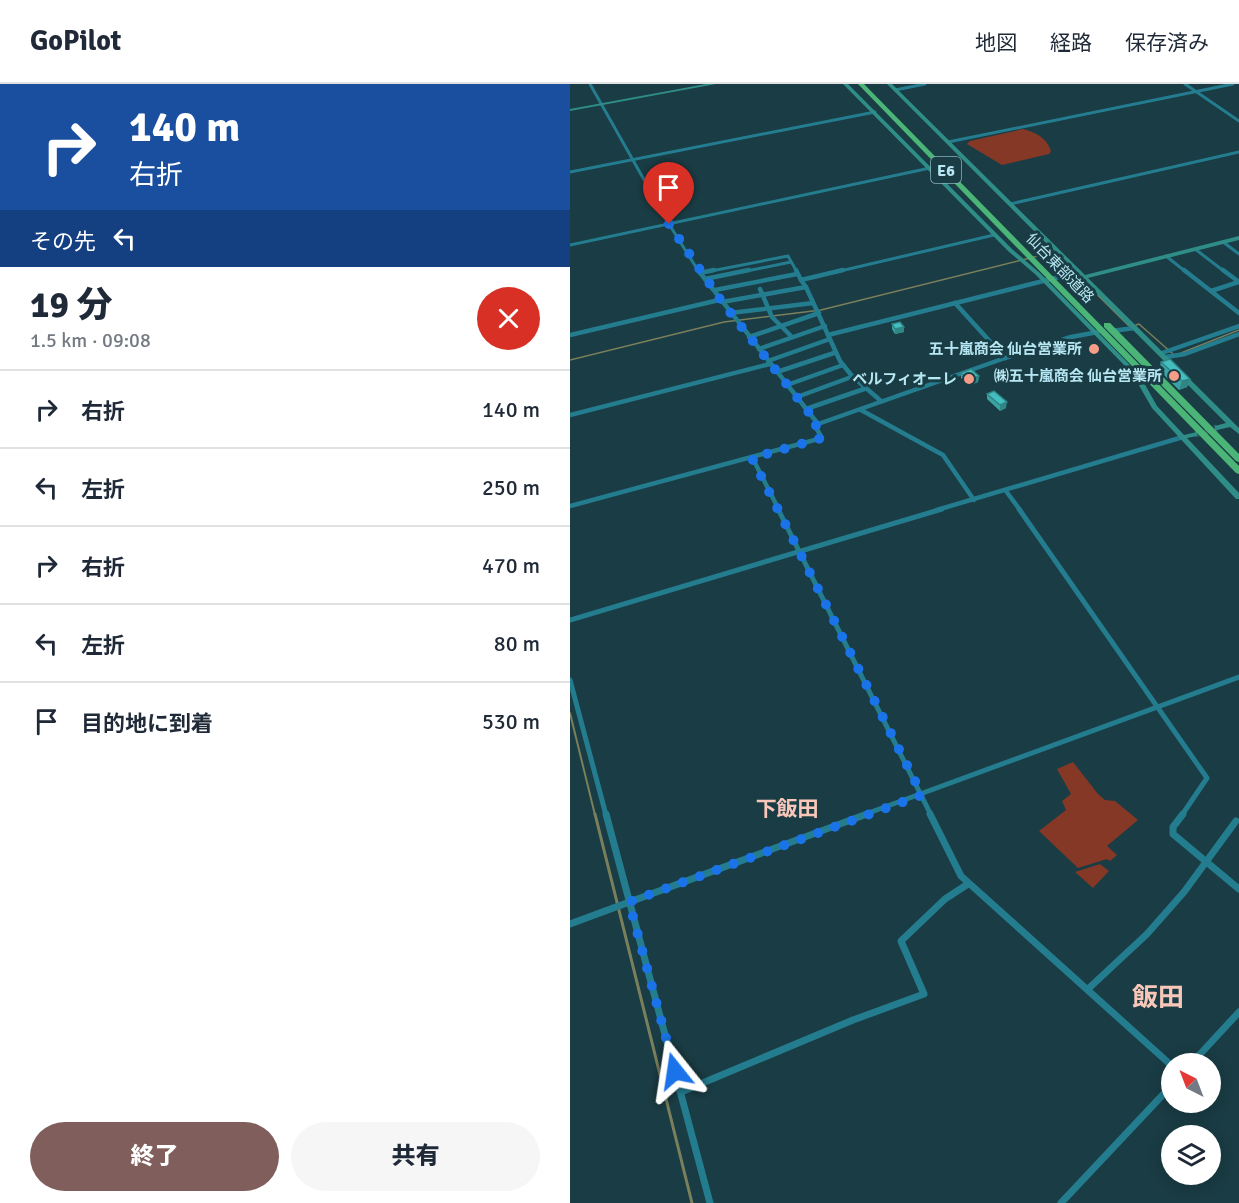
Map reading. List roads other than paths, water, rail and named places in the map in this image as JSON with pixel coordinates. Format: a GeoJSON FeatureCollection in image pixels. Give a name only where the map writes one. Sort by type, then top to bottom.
{"type":"FeatureCollection","features":[{"type":"Feature","properties":{"kind":"highway","name":"仙台東部道路"},"geometry":{"type":"LineString","coordinates":[[861,84],[1028,258],[1239,459]]}},
{"type":"Feature","properties":{"kind":"highway","name":"仙台東部道路"},"geometry":{"type":"LineString","coordinates":[[869,84],[1028,258]]}},
{"type":"Feature","properties":{"kind":"highway","name":"仙台東部道路"},"geometry":{"type":"LineString","coordinates":[[1172,396],[1239,471]]}},
{"type":"Feature","properties":{"kind":"street"},"geometry":{"type":"LineString","coordinates":[[590,84],[669,224],[700,273],[818,424]]}},
{"type":"Feature","properties":{"kind":"street"},"geometry":{"type":"LineString","coordinates":[[570,110],[714,84]]}},
{"type":"Feature","properties":{"kind":"street"},"geometry":{"type":"LineString","coordinates":[[845,84],[994,235],[1028,258],[1045,281],[1140,381],[1154,407],[1239,497]]}},
{"type":"Feature","properties":{"kind":"street"},"geometry":{"type":"LineString","coordinates":[[889,84],[1078,274],[1235,423],[1239,432]]}},
{"type":"Feature","properties":{"kind":"street"},"geometry":{"type":"LineString","coordinates":[[895,90],[925,84]]}},
{"type":"Feature","properties":{"kind":"street"},"geometry":{"type":"LineString","coordinates":[[1185,84],[1239,121]]}},
{"type":"Feature","properties":{"kind":"street"},"geometry":{"type":"LineString","coordinates":[[948,142],[1233,84]]}},
{"type":"Feature","properties":{"kind":"street"},"geometry":{"type":"LineString","coordinates":[[570,172],[875,112]]}},
{"type":"Feature","properties":{"kind":"street"},"geometry":{"type":"LineString","coordinates":[[1010,204],[1239,152]]}},
{"type":"Feature","properties":{"kind":"street"},"geometry":{"type":"LineString","coordinates":[[954,163],[967,161]]}},
{"type":"Feature","properties":{"kind":"street"},"geometry":{"type":"LineString","coordinates":[[570,245],[938,167]]}},
{"type":"Feature","properties":{"kind":"street"},"geometry":{"type":"LineString","coordinates":[[801,280],[994,235]]}},
{"type":"Feature","properties":{"kind":"street"},"geometry":{"type":"LineString","coordinates":[[570,415],[769,362],[829,337],[955,303],[1239,238]]}},
{"type":"Feature","properties":{"kind":"street"},"geometry":{"type":"LineString","coordinates":[[1222,242],[1239,254]]}},
{"type":"Feature","properties":{"kind":"street"},"geometry":{"type":"LineString","coordinates":[[1195,249],[1239,282]]}},
{"type":"Feature","properties":{"kind":"street"},"geometry":{"type":"LineString","coordinates":[[700,273],[788,256],[818,311],[834,353],[843,365],[881,401]]}},
{"type":"Feature","properties":{"kind":"street"},"geometry":{"type":"LineString","coordinates":[[1166,256],[1239,313]]}},
{"type":"Feature","properties":{"kind":"street"},"geometry":{"type":"LineString","coordinates":[[705,279],[790,262]]}},
{"type":"Feature","properties":{"kind":"street"},"geometry":{"type":"LineString","coordinates":[[714,290],[797,274]]}},
{"type":"Feature","properties":{"kind":"street"},"geometry":{"type":"LineString","coordinates":[[1210,291],[1239,282]]}},
{"type":"Feature","properties":{"kind":"street"},"geometry":{"type":"LineString","coordinates":[[570,335],[721,301],[806,287]]}},
{"type":"Feature","properties":{"kind":"street"},"geometry":{"type":"LineString","coordinates":[[760,289],[771,316],[792,338]]}},
{"type":"Feature","properties":{"kind":"street"},"geometry":{"type":"LineString","coordinates":[[730,313],[813,303]]}},
{"type":"Feature","properties":{"kind":"street"},"geometry":{"type":"LineString","coordinates":[[955,303],[1005,358]]}},
{"type":"Feature","properties":{"kind":"street"},"geometry":{"type":"LineString","coordinates":[[749,337],[781,327],[818,311]]}},
{"type":"Feature","properties":{"kind":"street"},"geometry":{"type":"LineString","coordinates":[[759,349],[825,326]]}},
{"type":"Feature","properties":{"kind":"street"},"geometry":{"type":"LineString","coordinates":[[1164,354],[1239,326]]}},
{"type":"Feature","properties":{"kind":"street"},"geometry":{"type":"LineString","coordinates":[[570,506],[822,438],[815,426],[818,424],[1071,337],[1136,328]]}},
{"type":"Feature","properties":{"kind":"street"},"geometry":{"type":"LineString","coordinates":[[1164,354],[1191,352],[1223,338],[1239,334]]}},
{"type":"Feature","properties":{"kind":"street"},"geometry":{"type":"LineString","coordinates":[[777,372],[834,353]]}},
{"type":"Feature","properties":{"kind":"street"},"geometry":{"type":"LineString","coordinates":[[787,385],[843,365]]}},
{"type":"Feature","properties":{"kind":"street"},"geometry":{"type":"LineString","coordinates":[[796,398],[854,376]]}},
{"type":"Feature","properties":{"kind":"street"},"geometry":{"type":"LineString","coordinates":[[806,409],[867,388]]}},
{"type":"Feature","properties":{"kind":"street"},"geometry":{"type":"LineString","coordinates":[[861,410],[943,455],[974,500]]}},
{"type":"Feature","properties":{"kind":"street"},"geometry":{"type":"LineString","coordinates":[[1217,428],[1235,423]]}},
{"type":"Feature","properties":{"kind":"street"},"geometry":{"type":"LineString","coordinates":[[570,620],[1195,434]]}},
{"type":"Feature","properties":{"kind":"street"},"geometry":{"type":"LineString","coordinates":[[752,458],[922,795],[960,876],[1161,1056]]}},
{"type":"Feature","properties":{"kind":"street"},"geometry":{"type":"LineString","coordinates":[[1006,491],[1155,707],[1207,778],[1173,827],[1173,834],[1239,889]]}},
{"type":"Feature","properties":{"kind":"street"},"geometry":{"type":"LineString","coordinates":[[570,924],[1239,677]]}},
{"type":"Feature","properties":{"kind":"street"},"geometry":{"type":"LineString","coordinates":[[570,680],[627,903],[710,1203]]}},
{"type":"Feature","properties":{"kind":"street"},"geometry":{"type":"LineString","coordinates":[[1088,989],[1147,934],[1184,892],[1236,821]]}},
{"type":"Feature","properties":{"kind":"street"},"geometry":{"type":"LineString","coordinates":[[681,1092],[853,1020],[924,994],[900,941],[945,899],[968,884]]}},
{"type":"Feature","properties":{"kind":"street"},"geometry":{"type":"LineString","coordinates":[[1201,1053],[1239,1012]]}},
{"type":"Feature","properties":{"kind":"street"},"geometry":{"type":"LineString","coordinates":[[1060,1203],[1161,1097]]}},
{"type":"Feature","properties":{"kind":"waterway"},"geometry":{"type":"LineString","coordinates":[[570,360],[724,322],[821,310],[1054,252],[1129,326]]}},
{"type":"Feature","properties":{"kind":"waterway"},"geometry":{"type":"LineString","coordinates":[[1136,325],[1139,324],[1173,354]]}},
{"type":"Feature","properties":{"kind":"waterway"},"geometry":{"type":"LineString","coordinates":[[1181,353],[1239,330]]}},
{"type":"Feature","properties":{"kind":"waterway"},"geometry":{"type":"LineString","coordinates":[[570,713],[595,815]]}},
{"type":"Feature","properties":{"kind":"waterway"},"geometry":{"type":"LineString","coordinates":[[595,814],[692,1203]]}},
{"type":"Feature","properties":{"kind":"tunnel"},"geometry":{"type":"LineString","coordinates":[[938,167],[954,163]]}},
{"type":"Feature","properties":{"kind":"tunnel"},"geometry":{"type":"LineString","coordinates":[[1195,434],[1217,428]]}},
{"type":"Feature","properties":{"kind":"place","name":"五十嵐商会 仙台営業所"},"geometry":{"type":"Point","coordinates":[1094,349]}},
{"type":"Feature","properties":{"kind":"place","name":"㈱五十嵐商会 仙台営業所"},"geometry":{"type":"Point","coordinates":[1174,376]}},
{"type":"Feature","properties":{"kind":"place","name":"ベルフィオーレ"},"geometry":{"type":"Point","coordinates":[969,379]}},
{"type":"Feature","properties":{"kind":"district","name":"下飯田"},"geometry":{"type":"Point","coordinates":[787,809]}},
{"type":"Feature","properties":{"kind":"district","name":"飯田"},"geometry":{"type":"Point","coordinates":[1158,997]}}]}
